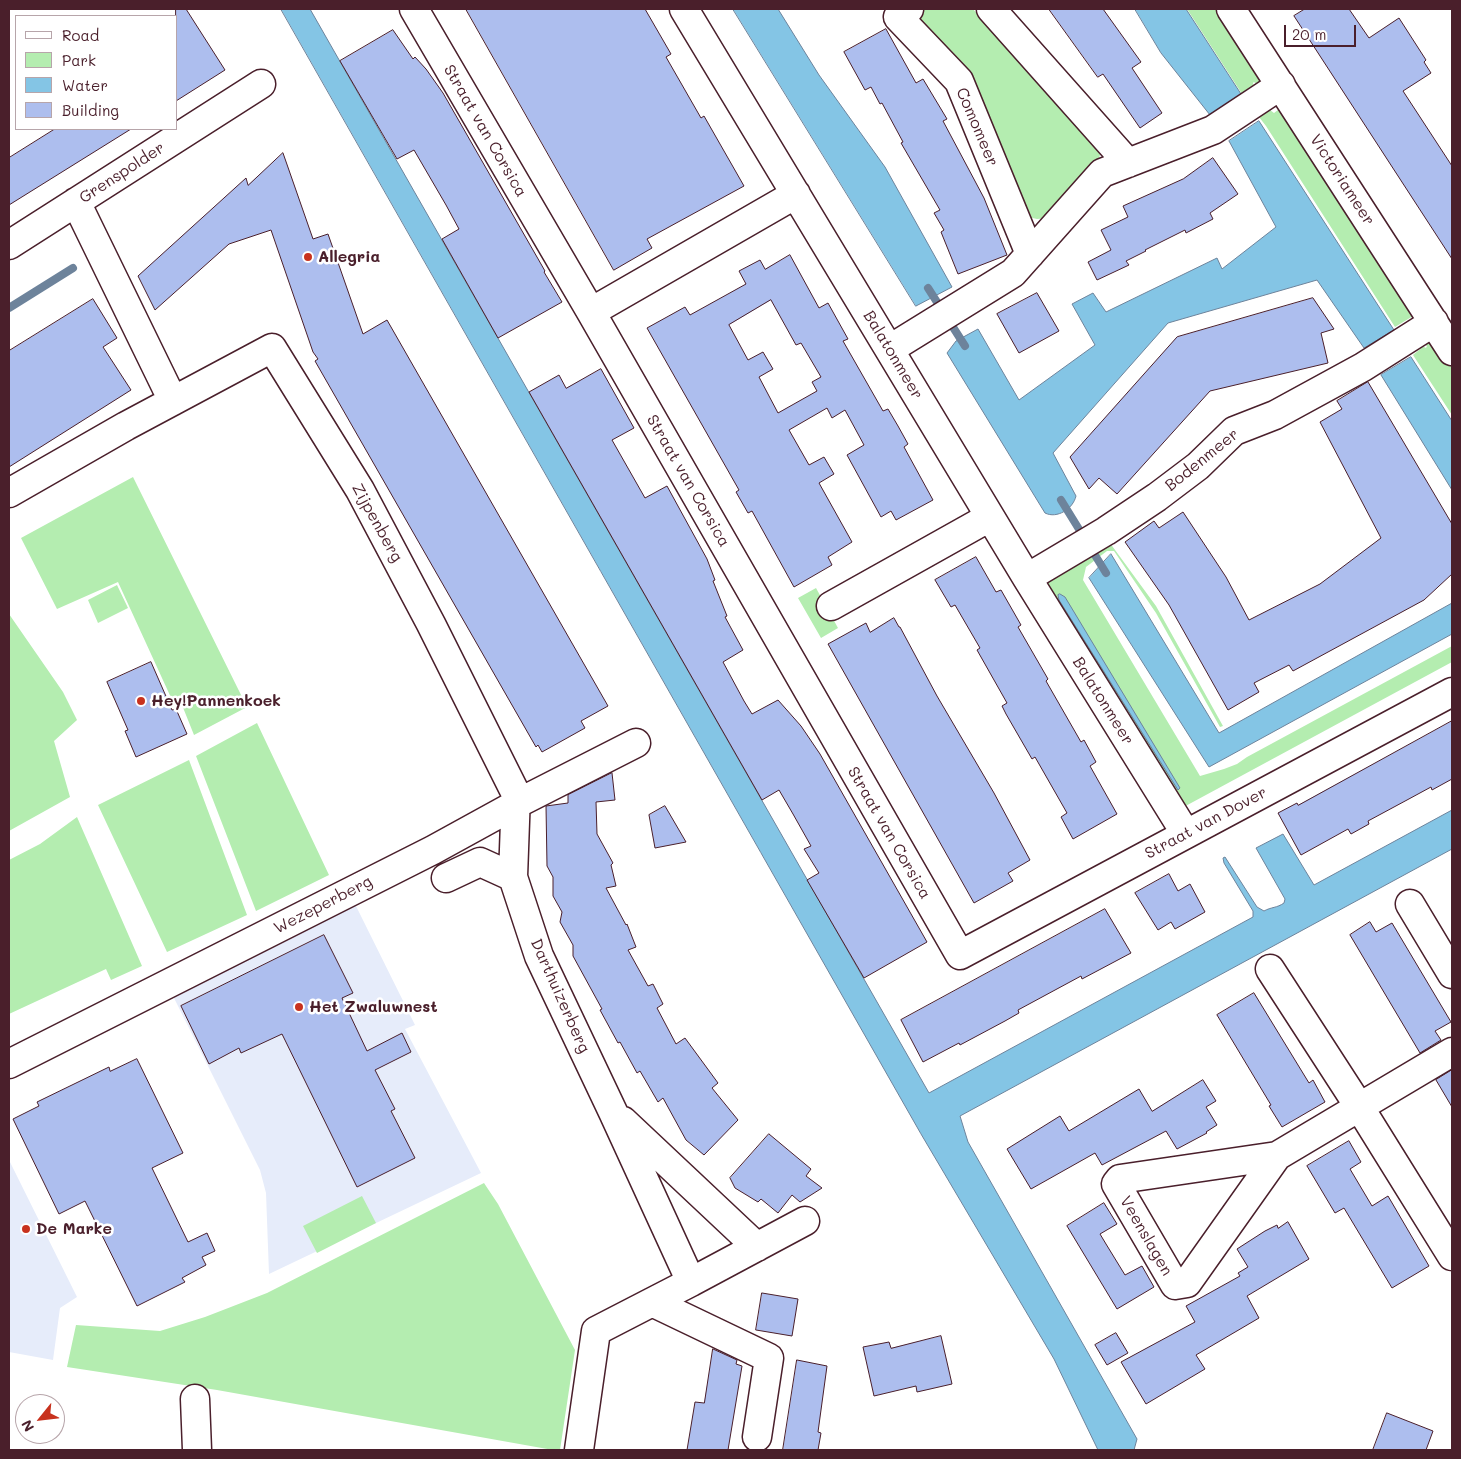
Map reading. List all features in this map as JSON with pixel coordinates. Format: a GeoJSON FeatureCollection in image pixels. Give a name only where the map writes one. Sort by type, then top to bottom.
{"type":"FeatureCollection","features":[{"type":"Feature","properties":{"kind":"street","name":"Straat van Corsica"},"geometry":{"type":"LineString","coordinates":[[414,9],[591,312],[960,955]]}},
{"type":"Feature","properties":{"kind":"street","name":"Balatonmeer"},"geometry":{"type":"LineString","coordinates":[[684,9],[1027,578],[1186,834]]}},
{"type":"Feature","properties":{"kind":"street"},"geometry":{"type":"LineString","coordinates":[[991,9],[1128,163]]}},
{"type":"Feature","properties":{"kind":"street","name":"Victoriameer"},"geometry":{"type":"LineString","coordinates":[[1231,9],[1271,92],[1426,328],[1452,351]]}},
{"type":"Feature","properties":{"kind":"street","name":"Comomeer"},"geometry":{"type":"LineString","coordinates":[[899,12],[959,82],[1030,254]]}},
{"type":"Feature","properties":{"kind":"street","name":"Grenspolder"},"geometry":{"type":"LineString","coordinates":[[9,245],[261,84]]}},
{"type":"Feature","properties":{"kind":"street"},"geometry":{"type":"LineString","coordinates":[[890,349],[1013,273],[1102,173],[1213,130],[1271,92]]}},
{"type":"Feature","properties":{"kind":"street"},"geometry":{"type":"LineString","coordinates":[[591,312],[796,194]]}},
{"type":"Feature","properties":{"kind":"street"},"geometry":{"type":"LineString","coordinates":[[76,202],[172,401]]}},
{"type":"Feature","properties":{"kind":"street","name":"Bodenmeer"},"geometry":{"type":"LineString","coordinates":[[1027,578],[1099,535],[1157,497],[1198,466],[1234,431],[1275,416],[1370,363],[1426,328]]}},
{"type":"Feature","properties":{"kind":"street","name":"Zijpenberg"},"geometry":{"type":"LineString","coordinates":[[9,493],[126,426],[272,348],[360,490],[431,624],[516,794],[516,805]]}},
{"type":"Feature","properties":{"kind":"street"},"geometry":{"type":"LineString","coordinates":[[831,606],[990,517]]}},
{"type":"Feature","properties":{"kind":"street","name":"Straat van Dover"},"geometry":{"type":"LineString","coordinates":[[960,955],[1452,692]]}},
{"type":"Feature","properties":{"kind":"street","name":"Wezeperberg"},"geometry":{"type":"LineString","coordinates":[[9,1064],[433,850],[636,743]]}},
{"type":"Feature","properties":{"kind":"street","name":"Darthuizerberg"},"geometry":{"type":"LineString","coordinates":[[516,805],[513,877],[539,956],[691,1282]]}},
{"type":"Feature","properties":{"kind":"street"},"geometry":{"type":"LineString","coordinates":[[446,878],[480,862],[513,877]]}},
{"type":"Feature","properties":{"kind":"street"},"geometry":{"type":"LineString","coordinates":[[1410,904],[1452,974]]}},
{"type":"Feature","properties":{"kind":"street"},"geometry":{"type":"LineString","coordinates":[[1270,968],[1452,1256]]}},
{"type":"Feature","properties":{"kind":"street","name":"Veenslagen"},"geometry":{"type":"LineString","coordinates":[[1277,1156],[1187,1283],[1176,1285],[1116,1184],[1120,1179],[1277,1156],[1452,1052]]}},
{"type":"Feature","properties":{"kind":"street","name":"Darthuizerberg"},"geometry":{"type":"LineString","coordinates":[[613,1112],[757,1246]]}},
{"type":"Feature","properties":{"kind":"street"},"geometry":{"type":"LineString","coordinates":[[579,1450],[596,1331],[805,1221]]}},
{"type":"Feature","properties":{"kind":"street"},"geometry":{"type":"LineString","coordinates":[[652,1302],[769,1358],[757,1437]]}},
{"type":"Feature","properties":{"kind":"street"},"geometry":{"type":"LineString","coordinates":[[195,1399],[197,1450]]}},
{"type":"Feature","properties":{"kind":"shaded area"},"geometry":{"type":"Polygon","coordinates":[[[355,904],[415,1025],[405,1029],[481,1173],[269,1274],[266,1193],[260,1170],[172,994],[355,904]]]}},
{"type":"Feature","properties":{"kind":"shaded area","name":"De Marke"},"geometry":{"type":"Polygon","coordinates":[[[9,1160],[77,1297],[60,1308],[53,1360],[9,1352],[9,1160]]]}},
{"type":"Feature","properties":{"kind":"green space"},"geometry":{"type":"Polygon","coordinates":[[[923,9],[973,9],[1089,138],[1102,149],[1099,158],[1049,218],[1037,219],[1024,216],[919,24],[920,13],[923,9]]]}},
{"type":"Feature","properties":{"kind":"green space"},"geometry":{"type":"Polygon","coordinates":[[[1187,9],[1221,9],[1262,78],[1258,86],[1254,82],[1254,86],[1242,94],[1187,9]]]}},
{"type":"Feature","properties":{"kind":"green space"},"geometry":{"type":"Polygon","coordinates":[[[1283,106],[1418,313],[1395,327],[1259,117],[1270,110],[1274,113],[1283,106]]]}},
{"type":"Feature","properties":{"kind":"green space"},"geometry":{"type":"Polygon","coordinates":[[[1425,343],[1436,344],[1443,351],[1449,358],[1452,366],[1452,415],[1413,355],[1424,346],[1425,348],[1427,347],[1425,343]]]}},
{"type":"Feature","properties":{"kind":"green space"},"geometry":{"type":"Polygon","coordinates":[[[133,477],[247,707],[194,735],[180,700],[173,702],[118,582],[57,609],[21,538],[133,477]]]}},
{"type":"Feature","properties":{"kind":"green space"},"geometry":{"type":"Polygon","coordinates":[[[1107,539],[1156,606],[1223,726],[1220,727],[1156,613],[1114,551],[1107,551],[1086,567],[1083,580],[1200,776],[1237,764],[1452,646],[1452,662],[1180,809],[1045,586],[1051,573],[1107,539]]]}},
{"type":"Feature","properties":{"kind":"green space"},"geometry":{"type":"Polygon","coordinates":[[[117,585],[128,608],[98,623],[88,600],[117,585]]]}},
{"type":"Feature","properties":{"kind":"green space"},"geometry":{"type":"Polygon","coordinates":[[[816,588],[838,628],[821,638],[798,598],[816,588]]]}},
{"type":"Feature","properties":{"kind":"green space"},"geometry":{"type":"Polygon","coordinates":[[[9,614],[63,692],[77,720],[54,741],[70,797],[9,831],[9,614]]]}},
{"type":"Feature","properties":{"kind":"green space"},"geometry":{"type":"Polygon","coordinates":[[[257,723],[329,875],[256,911],[196,756],[257,723]]]}},
{"type":"Feature","properties":{"kind":"green space"},"geometry":{"type":"Polygon","coordinates":[[[189,760],[247,915],[167,952],[98,805],[189,760]]]}},
{"type":"Feature","properties":{"kind":"green space"},"geometry":{"type":"Polygon","coordinates":[[[77,817],[142,966],[111,980],[106,969],[9,1014],[9,860],[40,844],[77,817]]]}},
{"type":"Feature","properties":{"kind":"green space"},"geometry":{"type":"Polygon","coordinates":[[[484,1183],[498,1204],[575,1350],[560,1450],[217,1390],[67,1367],[76,1325],[160,1331],[205,1317],[267,1293],[484,1183]]]}},
{"type":"Feature","properties":{"kind":"green space"},"geometry":{"type":"Polygon","coordinates":[[[362,1196],[376,1223],[317,1253],[303,1226],[362,1196]]]}},
{"type":"Feature","properties":{"kind":"water"},"geometry":{"type":"Polygon","coordinates":[[[281,9],[310,9],[929,1093],[1253,917],[1253,911],[1224,863],[1223,858],[1225,857],[1257,907],[1264,911],[1281,905],[1285,899],[1256,848],[1283,834],[1314,885],[1452,810],[1452,849],[960,1116],[968,1142],[1137,1439],[1134,1450],[1098,1450],[1054,1359],[921,1134],[281,9]]]}},
{"type":"Feature","properties":{"kind":"water"},"geometry":{"type":"Polygon","coordinates":[[[733,9],[778,9],[819,75],[885,167],[952,287],[916,306],[733,9]]]}},
{"type":"Feature","properties":{"kind":"water"},"geometry":{"type":"Polygon","coordinates":[[[1135,9],[1186,9],[1241,94],[1210,115],[1161,53],[1135,9]]]}},
{"type":"Feature","properties":{"kind":"water"},"geometry":{"type":"Polygon","coordinates":[[[1259,121],[1394,330],[1364,348],[1317,280],[1168,323],[1053,453],[1076,496],[1072,505],[1064,512],[1054,515],[1045,513],[947,353],[956,341],[978,329],[1019,400],[1095,345],[1072,304],[1093,293],[1106,312],[1217,258],[1222,269],[1276,227],[1229,141],[1259,121]]]}},
{"type":"Feature","properties":{"kind":"water"},"geometry":{"type":"Polygon","coordinates":[[[1411,357],[1452,421],[1452,490],[1381,375],[1411,357]]]}},
{"type":"Feature","properties":{"kind":"water"},"geometry":{"type":"Polygon","coordinates":[[[1111,554],[1219,733],[1452,603],[1452,634],[1209,767],[1089,578],[1111,554]]]}},
{"type":"Feature","properties":{"kind":"water"},"geometry":{"type":"Polygon","coordinates":[[[1060,594],[1065,597],[1180,788],[1178,790],[1059,600],[1058,595],[1060,594]]]}},
{"type":"Feature","properties":{"kind":"building"},"geometry":{"type":"Polygon","coordinates":[[[176,9],[186,9],[225,70],[178,100],[178,15],[176,15],[176,9]]]}},
{"type":"Feature","properties":{"kind":"building"},"geometry":{"type":"Polygon","coordinates":[[[466,9],[645,9],[671,54],[666,57],[701,118],[704,116],[744,186],[647,239],[652,248],[614,270],[466,9]]]}},
{"type":"Feature","properties":{"kind":"building"},"geometry":{"type":"Polygon","coordinates":[[[1049,9],[1103,9],[1141,62],[1132,68],[1162,113],[1140,128],[1103,74],[1098,77],[1049,9]]]}},
{"type":"Feature","properties":{"kind":"building"},"geometry":{"type":"Polygon","coordinates":[[[1305,9],[1349,9],[1369,38],[1399,18],[1426,60],[1424,62],[1431,73],[1403,91],[1452,166],[1452,259],[1294,16],[1305,9]]]}},
{"type":"Feature","properties":{"kind":"building"},"geometry":{"type":"Polygon","coordinates":[[[886,29],[916,83],[923,79],[947,119],[943,121],[984,198],[1007,255],[958,274],[941,232],[944,230],[934,213],[940,210],[901,143],[903,142],[882,103],[880,104],[871,87],[865,90],[844,52],[886,29]]]}},
{"type":"Feature","properties":{"kind":"building"},"geometry":{"type":"Polygon","coordinates":[[[393,30],[413,59],[415,57],[426,69],[443,93],[562,302],[498,338],[442,239],[459,229],[446,205],[414,150],[397,159],[340,61],[393,30]]]}},
{"type":"Feature","properties":{"kind":"building"},"geometry":{"type":"Polygon","coordinates":[[[53,130],[129,130],[9,205],[9,158],[53,130]]]}},
{"type":"Feature","properties":{"kind":"building"},"geometry":{"type":"Polygon","coordinates":[[[283,153],[313,239],[328,234],[363,334],[387,320],[608,706],[581,721],[585,728],[542,752],[538,745],[536,747],[315,361],[318,359],[313,352],[271,230],[229,244],[155,310],[138,276],[246,178],[248,185],[283,153]]]}},
{"type":"Feature","properties":{"kind":"building"},"geometry":{"type":"Polygon","coordinates":[[[1213,158],[1238,194],[1210,213],[1213,219],[1186,233],[1185,230],[1145,250],[1126,261],[1129,265],[1097,280],[1088,262],[1111,250],[1101,230],[1128,217],[1123,206],[1183,179],[1213,158]]]}},
{"type":"Feature","properties":{"kind":"building"},"geometry":{"type":"Polygon","coordinates":[[[790,255],[819,308],[828,303],[848,339],[843,341],[883,411],[888,409],[898,426],[908,444],[904,447],[933,500],[896,520],[891,511],[881,517],[847,455],[864,445],[845,410],[832,418],[827,408],[789,430],[809,465],[824,457],[834,474],[819,483],[852,542],[828,557],[832,565],[794,587],[752,511],[748,513],[736,492],[739,490],[647,328],[685,307],[690,315],[746,284],[739,271],[760,260],[765,269],[790,255]],[[771,300],[729,325],[748,360],[763,352],[773,369],[759,377],[778,413],[817,391],[812,382],[821,377],[801,343],[796,345],[771,300]]]}},
{"type":"Feature","properties":{"kind":"building"},"geometry":{"type":"Polygon","coordinates":[[[1037,293],[1059,331],[1019,353],[997,314],[1037,293]]]}},
{"type":"Feature","properties":{"kind":"building"},"geometry":{"type":"Polygon","coordinates":[[[1313,298],[1334,329],[1321,333],[1328,363],[1210,391],[1117,494],[1099,478],[1089,489],[1070,457],[1177,337],[1313,298]]]}},
{"type":"Feature","properties":{"kind":"building"},"geometry":{"type":"Polygon","coordinates":[[[93,299],[117,338],[103,347],[131,390],[9,467],[9,351],[93,299]]]}},
{"type":"Feature","properties":{"kind":"building"},"geometry":{"type":"Polygon","coordinates":[[[601,369],[634,428],[612,440],[645,498],[667,486],[707,559],[715,580],[713,581],[727,616],[725,617],[743,650],[723,662],[744,701],[752,714],[778,700],[801,726],[820,754],[927,942],[864,978],[807,880],[819,873],[804,849],[811,846],[793,814],[779,790],[762,800],[529,392],[559,375],[566,388],[601,369]]]}},
{"type":"Feature","properties":{"kind":"building"},"geometry":{"type":"Polygon","coordinates":[[[1368,382],[1452,524],[1452,574],[1424,600],[1293,671],[1289,665],[1254,683],[1259,692],[1228,710],[1169,605],[1125,542],[1154,521],[1159,528],[1183,512],[1226,577],[1249,620],[1320,584],[1381,538],[1320,422],[1342,409],[1337,401],[1368,382]]]}},
{"type":"Feature","properties":{"kind":"building"},"geometry":{"type":"Polygon","coordinates":[[[976,557],[996,592],[1001,590],[1021,625],[1018,627],[1048,679],[1046,681],[1081,742],[1084,740],[1096,762],[1090,766],[1117,814],[1073,839],[1061,817],[1067,813],[1035,757],[1032,759],[1006,714],[1002,706],[1007,703],[977,650],[980,648],[955,605],[951,607],[935,580],[976,557]]]}},
{"type":"Feature","properties":{"kind":"building"},"geometry":{"type":"Polygon","coordinates":[[[894,618],[1030,860],[1008,873],[1013,881],[974,903],[828,644],[866,623],[870,632],[894,618]]]}},
{"type":"Feature","properties":{"kind":"building"},"geometry":{"type":"Polygon","coordinates":[[[151,662],[172,710],[176,709],[187,734],[136,757],[125,731],[128,730],[107,682],[151,662]]]}},
{"type":"Feature","properties":{"kind":"building"},"geometry":{"type":"Polygon","coordinates":[[[1452,721],[1452,779],[1432,790],[1431,787],[1368,821],[1369,824],[1351,834],[1348,829],[1301,855],[1278,813],[1297,803],[1298,805],[1452,721]]]}},
{"type":"Feature","properties":{"kind":"building"},"geometry":{"type":"Polygon","coordinates":[[[612,773],[615,800],[596,802],[597,834],[613,863],[611,865],[616,886],[606,888],[627,924],[636,947],[628,950],[648,986],[653,984],[663,1004],[657,1008],[676,1044],[685,1038],[718,1083],[712,1088],[738,1120],[704,1155],[686,1140],[663,1098],[658,1102],[640,1071],[637,1073],[620,1042],[618,1043],[573,956],[573,945],[560,922],[562,912],[553,896],[553,877],[547,866],[546,806],[568,803],[568,795],[612,773]]]}},
{"type":"Feature","properties":{"kind":"building"},"geometry":{"type":"Polygon","coordinates":[[[665,806],[686,842],[655,848],[649,815],[665,806]]]}},
{"type":"Feature","properties":{"kind":"building"},"geometry":{"type":"Polygon","coordinates":[[[1169,874],[1178,891],[1190,884],[1205,912],[1175,929],[1171,922],[1158,930],[1135,893],[1169,874]]]}},
{"type":"Feature","properties":{"kind":"building"},"geometry":{"type":"Polygon","coordinates":[[[1105,909],[1131,953],[1082,979],[1081,976],[1018,1010],[1019,1013],[1005,1021],[923,1062],[901,1020],[1105,909]]]}},
{"type":"Feature","properties":{"kind":"building"},"geometry":{"type":"Polygon","coordinates":[[[1370,922],[1376,932],[1392,923],[1451,1022],[1435,1031],[1441,1040],[1420,1053],[1350,935],[1370,922]]]}},
{"type":"Feature","properties":{"kind":"building"},"geometry":{"type":"Polygon","coordinates":[[[324,935],[353,993],[342,998],[367,1051],[402,1033],[411,1052],[375,1070],[395,1109],[391,1111],[415,1158],[357,1187],[282,1034],[241,1053],[239,1048],[209,1064],[181,1006],[324,935]]]}},
{"type":"Feature","properties":{"kind":"building"},"geometry":{"type":"Polygon","coordinates":[[[1254,993],[1309,1083],[1313,1080],[1325,1102],[1282,1127],[1269,1106],[1271,1105],[1217,1015],[1254,993]]]}},
{"type":"Feature","properties":{"kind":"building"},"geometry":{"type":"Polygon","coordinates":[[[137,1059],[183,1153],[152,1168],[188,1242],[207,1233],[215,1251],[202,1257],[206,1265],[182,1278],[185,1282],[137,1306],[85,1201],[59,1214],[13,1119],[39,1106],[37,1102],[109,1067],[110,1071],[137,1059]]]}},
{"type":"Feature","properties":{"kind":"building"},"geometry":{"type":"Polygon","coordinates":[[[1452,1070],[1452,1107],[1436,1080],[1452,1070]]]}},
{"type":"Feature","properties":{"kind":"building"},"geometry":{"type":"Polygon","coordinates":[[[1203,1080],[1216,1101],[1206,1107],[1217,1125],[1207,1133],[1177,1149],[1166,1131],[1102,1165],[1095,1153],[1031,1189],[1007,1149],[1060,1116],[1069,1131],[1139,1089],[1152,1111],[1203,1080]]]}},
{"type":"Feature","properties":{"kind":"building"},"geometry":{"type":"Polygon","coordinates":[[[769,1134],[811,1169],[806,1176],[822,1188],[800,1202],[792,1195],[778,1213],[761,1199],[758,1202],[735,1188],[730,1178],[769,1134]]]}},
{"type":"Feature","properties":{"kind":"building"},"geometry":{"type":"Polygon","coordinates":[[[1349,1141],[1361,1162],[1350,1169],[1372,1206],[1388,1196],[1429,1266],[1392,1288],[1344,1208],[1335,1213],[1307,1166],[1349,1141]]]}},
{"type":"Feature","properties":{"kind":"building"},"geometry":{"type":"Polygon","coordinates":[[[1104,1203],[1117,1224],[1100,1234],[1125,1275],[1142,1266],[1154,1287],[1117,1309],[1067,1226],[1104,1203]]]}},
{"type":"Feature","properties":{"kind":"building"},"geometry":{"type":"Polygon","coordinates":[[[1288,1222],[1309,1259],[1247,1296],[1259,1318],[1196,1355],[1205,1369],[1146,1404],[1121,1362],[1195,1322],[1186,1306],[1240,1276],[1238,1273],[1248,1267],[1237,1249],[1265,1231],[1277,1225],[1278,1228],[1288,1222]]]}},
{"type":"Feature","properties":{"kind":"building"},"geometry":{"type":"Polygon","coordinates":[[[762,1293],[798,1299],[792,1336],[756,1330],[762,1293]]]}},
{"type":"Feature","properties":{"kind":"building"},"geometry":{"type":"Polygon","coordinates":[[[1116,1333],[1128,1353],[1107,1365],[1095,1345],[1116,1333]]]}},
{"type":"Feature","properties":{"kind":"building"},"geometry":{"type":"Polygon","coordinates":[[[941,1336],[952,1384],[917,1392],[916,1386],[874,1396],[863,1347],[889,1342],[891,1348],[941,1336]]]}},
{"type":"Feature","properties":{"kind":"building"},"geometry":{"type":"Polygon","coordinates":[[[713,1349],[737,1360],[736,1364],[742,1366],[728,1450],[687,1450],[695,1402],[704,1403],[713,1349]]]}},
{"type":"Feature","properties":{"kind":"building"},"geometry":{"type":"Polygon","coordinates":[[[797,1360],[827,1366],[818,1432],[821,1433],[818,1450],[783,1450],[797,1360]]]}},
{"type":"Feature","properties":{"kind":"building"},"geometry":{"type":"Polygon","coordinates":[[[1387,1413],[1433,1431],[1426,1450],[1373,1450],[1387,1413]]]}},
{"type":"Feature","properties":{"kind":"waterway"},"geometry":{"type":"LineString","coordinates":[[9,308],[73,268]]}},
{"type":"Feature","properties":{"kind":"waterway"},"geometry":{"type":"LineString","coordinates":[[928,288],[965,346]]}},
{"type":"Feature","properties":{"kind":"waterway"},"geometry":{"type":"LineString","coordinates":[[1061,500],[1106,573]]}},
{"type":"Feature","properties":{"kind":"place","name":"Allegria"},"geometry":{"type":"Point","coordinates":[308,257]}},
{"type":"Feature","properties":{"kind":"place","name":"Hey!Pannenkoek"},"geometry":{"type":"Point","coordinates":[141,701]}},
{"type":"Feature","properties":{"kind":"place","name":"Het Zwaluwnest"},"geometry":{"type":"Point","coordinates":[299,1007]}},
{"type":"Feature","properties":{"kind":"place","name":"De Marke"},"geometry":{"type":"Point","coordinates":[26,1229]}}]}
